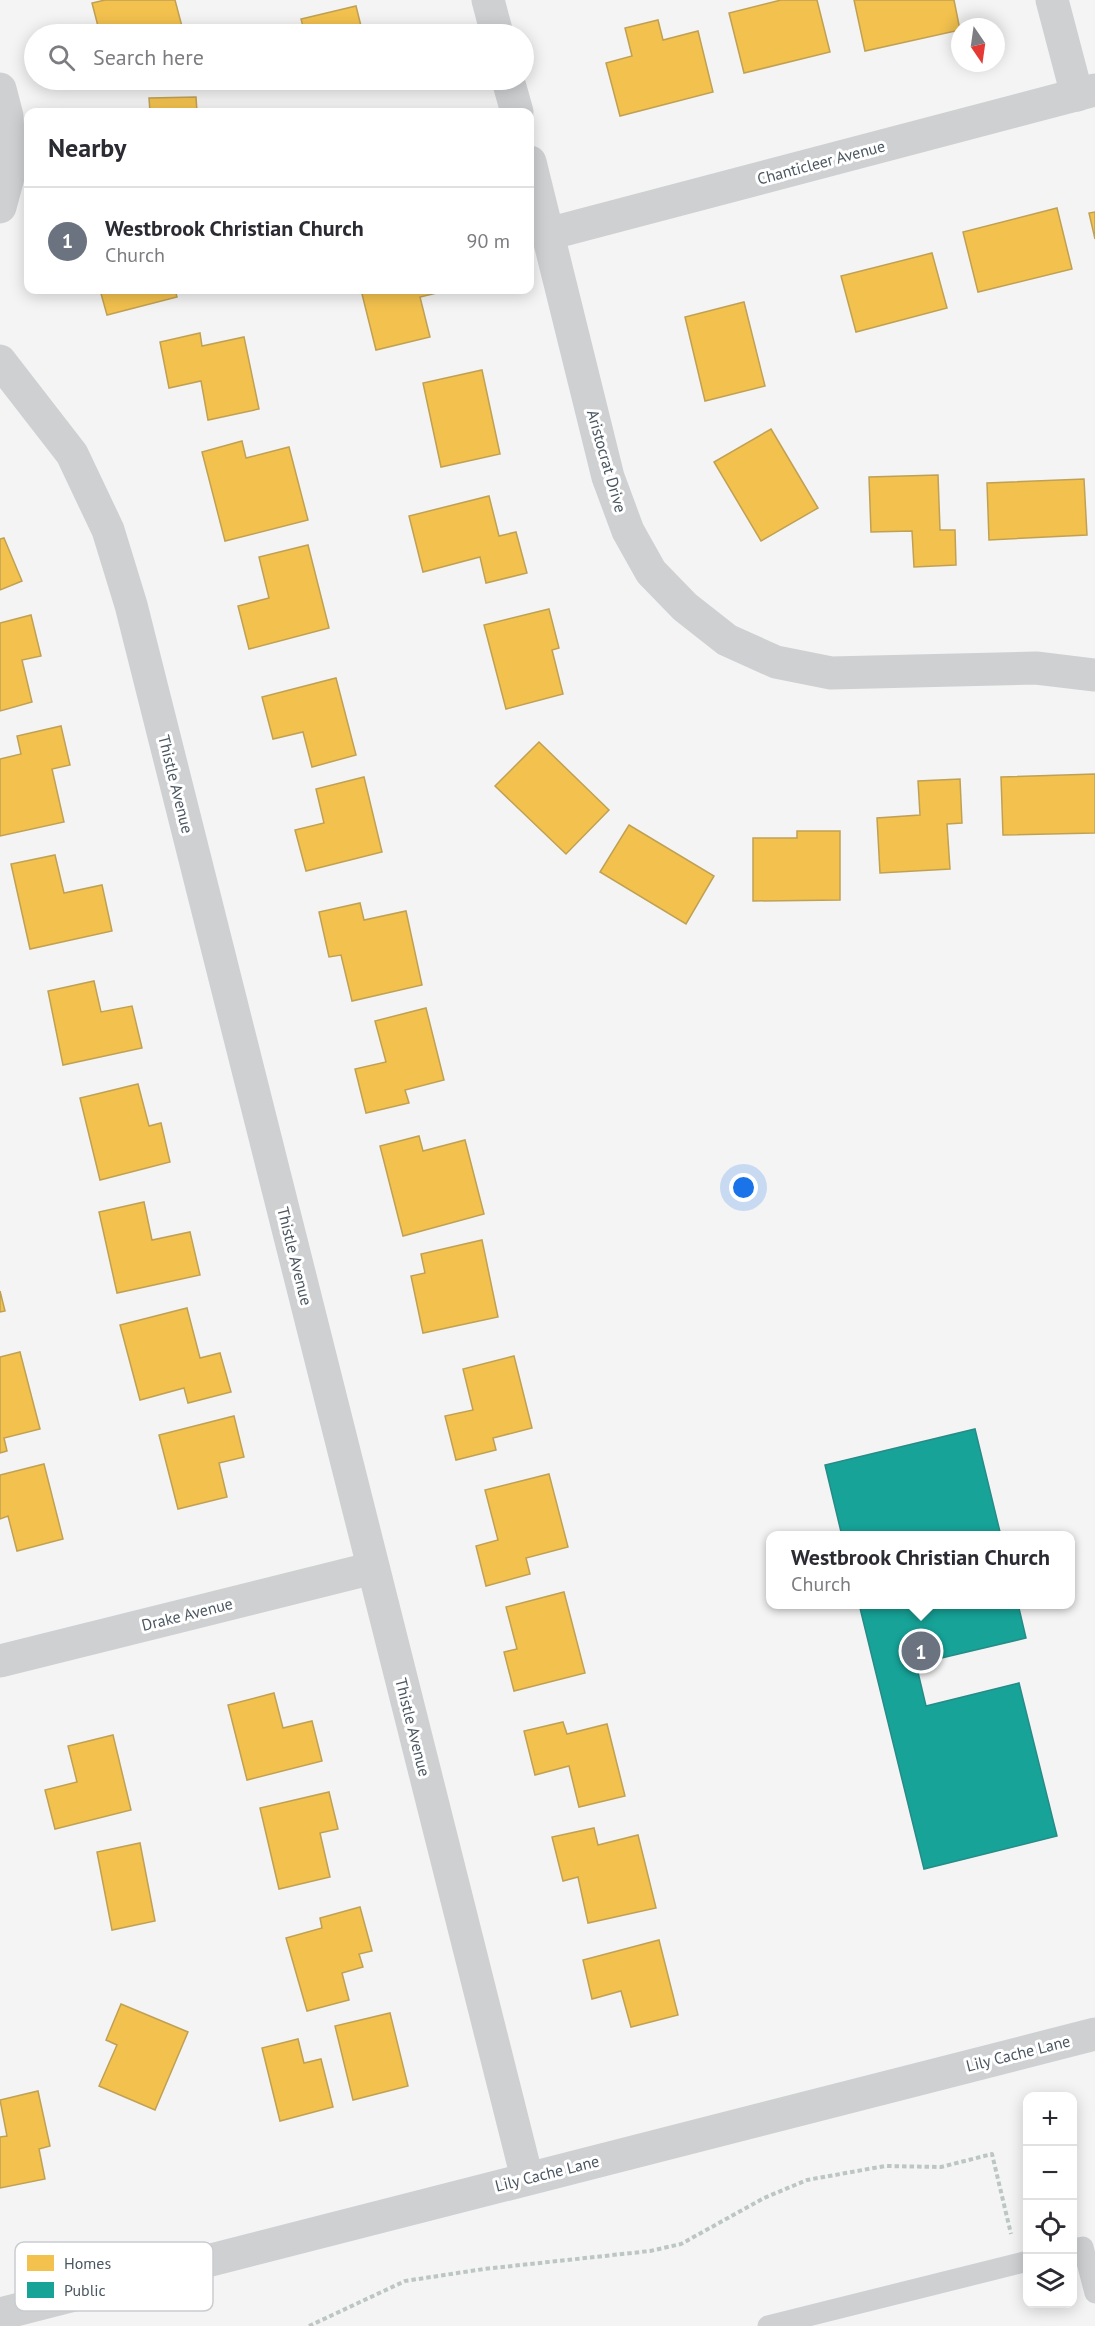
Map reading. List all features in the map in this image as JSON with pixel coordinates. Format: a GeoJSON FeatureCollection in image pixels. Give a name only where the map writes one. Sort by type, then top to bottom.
{"type":"FeatureCollection","features":[{"type":"Feature","properties":{"kind":"street"},"geometry":{"type":"LineString","coordinates":[[488,0],[494,24]]}},
{"type":"Feature","properties":{"kind":"street"},"geometry":{"type":"LineString","coordinates":[[1052,0],[1086,92]]}},
{"type":"Feature","properties":{"kind":"street"},"geometry":{"type":"LineString","coordinates":[[0,88],[7,116],[10,170],[0,207]]}},
{"type":"Feature","properties":{"kind":"street"},"geometry":{"type":"LineString","coordinates":[[511,90],[516,108]]}},
{"type":"Feature","properties":{"kind":"street","name":"Chanticleer Avenue"},"geometry":{"type":"LineString","coordinates":[[548,234],[1086,92]]}},
{"type":"Feature","properties":{"kind":"street","name":"Aristocrat Drive"},"geometry":{"type":"LineString","coordinates":[[534,178],[608,477],[628,531],[651,572],[685,607],[727,640],[776,662],[831,673],[1036,668],[1095,675]]}},
{"type":"Feature","properties":{"kind":"street","name":"Thistle Avenue"},"geometry":{"type":"LineString","coordinates":[[0,361],[72,454],[112,541],[134,616],[527,2178]]}},
{"type":"Feature","properties":{"kind":"street","name":"Drake Avenue"},"geometry":{"type":"LineString","coordinates":[[0,1661],[373,1568]]}},
{"type":"Feature","properties":{"kind":"street","name":"Lily Cache Lane"},"geometry":{"type":"LineString","coordinates":[[213,2259],[1095,2034]]}},
{"type":"Feature","properties":{"kind":"street","name":"Lily Cache Lane"},"geometry":{"type":"LineString","coordinates":[[0,2314],[15,2310]]}},
{"type":"Feature","properties":{"kind":"lane"},"geometry":{"type":"LineString","coordinates":[[1077,2248],[1083,2247],[1095,2293]]}},
{"type":"Feature","properties":{"kind":"lane"},"geometry":{"type":"LineString","coordinates":[[768,2326],[1023,2262]]}},
{"type":"Feature","properties":{"kind":"path"},"geometry":{"type":"LineString","coordinates":[[309,2326],[405,2281],[650,2252],[681,2244],[764,2198],[807,2180],[885,2166],[941,2166],[992,2154],[1013,2241]]}},
{"type":"Feature","properties":{"kind":"building: Homes"},"geometry":{"type":"Polygon","coordinates":[[[105,0],[175,0],[181,24],[97,24],[92,3],[105,0]]]}},
{"type":"Feature","properties":{"kind":"building: Homes"},"geometry":{"type":"Polygon","coordinates":[[[781,0],[817,0],[830,52],[744,73],[729,13],[781,0]]]}},
{"type":"Feature","properties":{"kind":"building: Homes"},"geometry":{"type":"Polygon","coordinates":[[[854,0],[954,0],[958,18],[951,18],[951,32],[865,51],[854,0]]]}},
{"type":"Feature","properties":{"kind":"building: Homes"},"geometry":{"type":"Polygon","coordinates":[[[356,6],[360,24],[302,24],[301,19],[356,6]]]}},
{"type":"Feature","properties":{"kind":"building: Homes"},"geometry":{"type":"Polygon","coordinates":[[[658,20],[663,40],[698,31],[713,92],[620,116],[606,63],[632,56],[625,28],[658,20]]]}},
{"type":"Feature","properties":{"kind":"building: Homes"},"geometry":{"type":"Polygon","coordinates":[[[196,97],[197,108],[150,108],[149,98],[196,97]]]}},
{"type":"Feature","properties":{"kind":"building: Homes"},"geometry":{"type":"Polygon","coordinates":[[[1057,208],[1072,269],[978,292],[963,232],[1057,208]]]}},
{"type":"Feature","properties":{"kind":"building: Homes"},"geometry":{"type":"Polygon","coordinates":[[[1095,212],[1095,239],[1089,213],[1095,212]]]}},
{"type":"Feature","properties":{"kind":"building: Homes"},"geometry":{"type":"Polygon","coordinates":[[[932,253],[947,308],[856,332],[841,276],[932,253]]]}},
{"type":"Feature","properties":{"kind":"building: Homes"},"geometry":{"type":"Polygon","coordinates":[[[101,294],[176,294],[177,297],[107,315],[101,294]]]}},
{"type":"Feature","properties":{"kind":"building: Homes"},"geometry":{"type":"Polygon","coordinates":[[[362,294],[432,294],[420,297],[430,337],[376,350],[362,294]]]}},
{"type":"Feature","properties":{"kind":"building: Homes"},"geometry":{"type":"Polygon","coordinates":[[[744,302],[765,386],[705,401],[685,317],[744,302]]]}},
{"type":"Feature","properties":{"kind":"building: Homes"},"geometry":{"type":"Polygon","coordinates":[[[200,333],[202,346],[244,337],[259,409],[208,420],[201,381],[169,388],[160,342],[200,333]]]}},
{"type":"Feature","properties":{"kind":"building: Homes"},"geometry":{"type":"Polygon","coordinates":[[[482,370],[500,454],[441,467],[423,383],[482,370]]]}},
{"type":"Feature","properties":{"kind":"building: Homes"},"geometry":{"type":"Polygon","coordinates":[[[771,429],[818,508],[761,541],[714,462],[771,429]]]}},
{"type":"Feature","properties":{"kind":"building: Homes"},"geometry":{"type":"Polygon","coordinates":[[[242,441],[246,458],[289,447],[308,520],[225,541],[202,452],[242,441]]]}},
{"type":"Feature","properties":{"kind":"building: Homes"},"geometry":{"type":"Polygon","coordinates":[[[938,475],[940,530],[955,530],[956,565],[914,567],[912,531],[871,532],[869,477],[938,475]]]}},
{"type":"Feature","properties":{"kind":"building: Homes"},"geometry":{"type":"Polygon","coordinates":[[[1084,479],[1087,535],[989,540],[987,483],[1084,479]]]}},
{"type":"Feature","properties":{"kind":"building: Homes"},"geometry":{"type":"Polygon","coordinates":[[[489,496],[499,536],[516,532],[527,573],[486,583],[480,557],[423,572],[409,516],[489,496]]]}},
{"type":"Feature","properties":{"kind":"building: Homes"},"geometry":{"type":"Polygon","coordinates":[[[4,538],[22,581],[0,590],[0,539],[4,538]]]}},
{"type":"Feature","properties":{"kind":"building: Homes"},"geometry":{"type":"Polygon","coordinates":[[[308,545],[329,628],[249,649],[238,606],[269,598],[259,557],[308,545]]]}},
{"type":"Feature","properties":{"kind":"building: Homes"},"geometry":{"type":"Polygon","coordinates":[[[549,609],[559,648],[552,650],[563,694],[506,709],[484,625],[549,609]]]}},
{"type":"Feature","properties":{"kind":"building: Homes"},"geometry":{"type":"Polygon","coordinates":[[[31,615],[41,656],[22,660],[32,702],[0,711],[0,623],[31,615]]]}},
{"type":"Feature","properties":{"kind":"building: Homes"},"geometry":{"type":"Polygon","coordinates":[[[336,678],[356,755],[312,767],[303,732],[273,739],[262,697],[336,678]]]}},
{"type":"Feature","properties":{"kind":"building: Homes"},"geometry":{"type":"Polygon","coordinates":[[[61,726],[70,765],[52,769],[64,822],[0,836],[0,759],[21,754],[17,736],[61,726]]]}},
{"type":"Feature","properties":{"kind":"building: Homes"},"geometry":{"type":"Polygon","coordinates":[[[539,742],[609,810],[566,854],[495,786],[539,742]]]}},
{"type":"Feature","properties":{"kind":"building: Homes"},"geometry":{"type":"Polygon","coordinates":[[[1095,774],[1095,833],[1003,835],[1001,777],[1095,774]]]}},
{"type":"Feature","properties":{"kind":"building: Homes"},"geometry":{"type":"Polygon","coordinates":[[[364,777],[382,852],[306,871],[295,830],[324,823],[316,789],[364,777]]]}},
{"type":"Feature","properties":{"kind":"building: Homes"},"geometry":{"type":"Polygon","coordinates":[[[960,779],[962,823],[947,824],[950,869],[880,873],[877,818],[920,815],[918,781],[960,779]]]}},
{"type":"Feature","properties":{"kind":"building: Homes"},"geometry":{"type":"Polygon","coordinates":[[[629,825],[714,876],[686,924],[600,872],[629,825]]]}},
{"type":"Feature","properties":{"kind":"building: Homes"},"geometry":{"type":"Polygon","coordinates":[[[797,831],[840,831],[840,900],[753,901],[753,838],[797,838],[797,831]]]}},
{"type":"Feature","properties":{"kind":"building: Homes"},"geometry":{"type":"Polygon","coordinates":[[[55,855],[64,893],[102,885],[112,931],[30,949],[11,864],[55,855]]]}},
{"type":"Feature","properties":{"kind":"building: Homes"},"geometry":{"type":"Polygon","coordinates":[[[360,903],[364,920],[406,911],[422,985],[352,1001],[341,955],[329,957],[319,912],[360,903]]]}},
{"type":"Feature","properties":{"kind":"building: Homes"},"geometry":{"type":"Polygon","coordinates":[[[94,981],[101,1012],[132,1006],[142,1048],[63,1065],[48,991],[94,981]]]}},
{"type":"Feature","properties":{"kind":"building: Homes"},"geometry":{"type":"Polygon","coordinates":[[[426,1008],[444,1080],[405,1090],[409,1103],[366,1113],[355,1069],[386,1062],[375,1021],[426,1008]]]}},
{"type":"Feature","properties":{"kind":"building: Homes"},"geometry":{"type":"Polygon","coordinates":[[[138,1084],[149,1126],[161,1123],[170,1162],[100,1180],[80,1098],[138,1084]]]}},
{"type":"Feature","properties":{"kind":"building: Homes"},"geometry":{"type":"Polygon","coordinates":[[[419,1136],[423,1151],[465,1140],[484,1214],[403,1236],[380,1146],[419,1136]]]}},
{"type":"Feature","properties":{"kind":"building: Homes"},"geometry":{"type":"Polygon","coordinates":[[[144,1202],[152,1240],[190,1232],[200,1275],[117,1293],[99,1212],[144,1202]]]}},
{"type":"Feature","properties":{"kind":"building: Homes"},"geometry":{"type":"Polygon","coordinates":[[[482,1240],[498,1317],[423,1333],[411,1276],[425,1273],[421,1254],[482,1240]]]}},
{"type":"Feature","properties":{"kind":"building: Homes"},"geometry":{"type":"Polygon","coordinates":[[[0,1291],[5,1311],[0,1312],[0,1291]]]}},
{"type":"Feature","properties":{"kind":"building: Homes"},"geometry":{"type":"Polygon","coordinates":[[[187,1308],[200,1358],[220,1353],[231,1392],[188,1403],[184,1388],[140,1400],[120,1325],[187,1308]]]}},
{"type":"Feature","properties":{"kind":"building: Homes"},"geometry":{"type":"Polygon","coordinates":[[[20,1352],[40,1429],[4,1438],[7,1451],[0,1453],[0,1357],[20,1352]]]}},
{"type":"Feature","properties":{"kind":"building: Homes"},"geometry":{"type":"Polygon","coordinates":[[[514,1356],[532,1428],[493,1438],[496,1450],[456,1460],[445,1416],[473,1410],[463,1369],[514,1356]]]}},
{"type":"Feature","properties":{"kind":"building: Homes"},"geometry":{"type":"Polygon","coordinates":[[[234,1416],[244,1457],[219,1463],[227,1497],[178,1509],[159,1435],[234,1416]]]}},
{"type":"Feature","properties":{"kind":"building: Homes"},"geometry":{"type":"Polygon","coordinates":[[[44,1464],[63,1539],[17,1551],[8,1516],[0,1519],[0,1475],[44,1464]]]}},
{"type":"Feature","properties":{"kind":"building: Homes"},"geometry":{"type":"Polygon","coordinates":[[[549,1474],[568,1547],[526,1558],[530,1574],[486,1586],[476,1546],[498,1540],[485,1490],[549,1474]]]}},
{"type":"Feature","properties":{"kind":"building: Homes"},"geometry":{"type":"Polygon","coordinates":[[[564,1592],[585,1673],[514,1691],[504,1652],[517,1649],[506,1607],[564,1592]]]}},
{"type":"Feature","properties":{"kind":"building: Homes"},"geometry":{"type":"Polygon","coordinates":[[[274,1693],[283,1728],[312,1721],[322,1761],[247,1780],[228,1705],[274,1693]]]}},
{"type":"Feature","properties":{"kind":"building: Homes"},"geometry":{"type":"Polygon","coordinates":[[[563,1722],[567,1734],[607,1724],[625,1796],[579,1807],[569,1766],[535,1775],[524,1731],[563,1722]]]}},
{"type":"Feature","properties":{"kind":"building: Homes"},"geometry":{"type":"Polygon","coordinates":[[[113,1735],[131,1810],[55,1829],[45,1790],[77,1782],[68,1746],[113,1735]]]}},
{"type":"Feature","properties":{"kind":"building: Homes"},"geometry":{"type":"Polygon","coordinates":[[[329,1792],[338,1829],[320,1833],[330,1877],[279,1889],[260,1808],[329,1792]]]}},
{"type":"Feature","properties":{"kind":"building: Homes"},"geometry":{"type":"Polygon","coordinates":[[[594,1828],[598,1845],[638,1835],[656,1908],[588,1923],[578,1877],[563,1881],[552,1837],[594,1828]]]}},
{"type":"Feature","properties":{"kind":"building: Homes"},"geometry":{"type":"Polygon","coordinates":[[[140,1843],[155,1921],[112,1930],[97,1852],[140,1843]]]}},
{"type":"Feature","properties":{"kind":"building: Homes"},"geometry":{"type":"Polygon","coordinates":[[[360,1907],[372,1951],[359,1954],[363,1967],[342,1973],[349,2000],[307,2011],[286,1938],[322,1928],[320,1918],[360,1907]]]}},
{"type":"Feature","properties":{"kind":"building: Homes"},"geometry":{"type":"Polygon","coordinates":[[[659,1940],[678,2015],[631,2027],[621,1991],[592,1999],[583,1960],[659,1940]]]}},
{"type":"Feature","properties":{"kind":"building: Homes"},"geometry":{"type":"Polygon","coordinates":[[[121,2004],[188,2032],[155,2110],[99,2086],[117,2045],[106,2040],[121,2004]]]}},
{"type":"Feature","properties":{"kind":"building: Homes"},"geometry":{"type":"Polygon","coordinates":[[[390,2013],[408,2086],[353,2100],[335,2026],[390,2013]]]}},
{"type":"Feature","properties":{"kind":"building: Homes"},"geometry":{"type":"Polygon","coordinates":[[[298,2039],[304,2063],[321,2059],[333,2107],[280,2121],[262,2048],[298,2039]]]}},
{"type":"Feature","properties":{"kind":"building: Homes"},"geometry":{"type":"Polygon","coordinates":[[[38,2091],[50,2146],[39,2149],[45,2179],[0,2188],[0,2137],[7,2136],[0,2100],[38,2091]]]}},
{"type":"Feature","properties":{"kind":"building: Public"},"geometry":{"type":"Polygon","coordinates":[[[975,1429],[1000,1531],[841,1531],[825,1465],[975,1429]]]}},
{"type":"Feature","properties":{"kind":"building: Public"},"geometry":{"type":"Polygon","coordinates":[[[860,1609],[1019,1609],[1026,1638],[916,1664],[926,1706],[1019,1683],[1057,1836],[924,1869],[860,1609]]]}},
{"type":"Feature","properties":{"kind":"place","name":"Westbrook Christian Church"},"geometry":{"type":"Point","coordinates":[921,1651]}}]}
